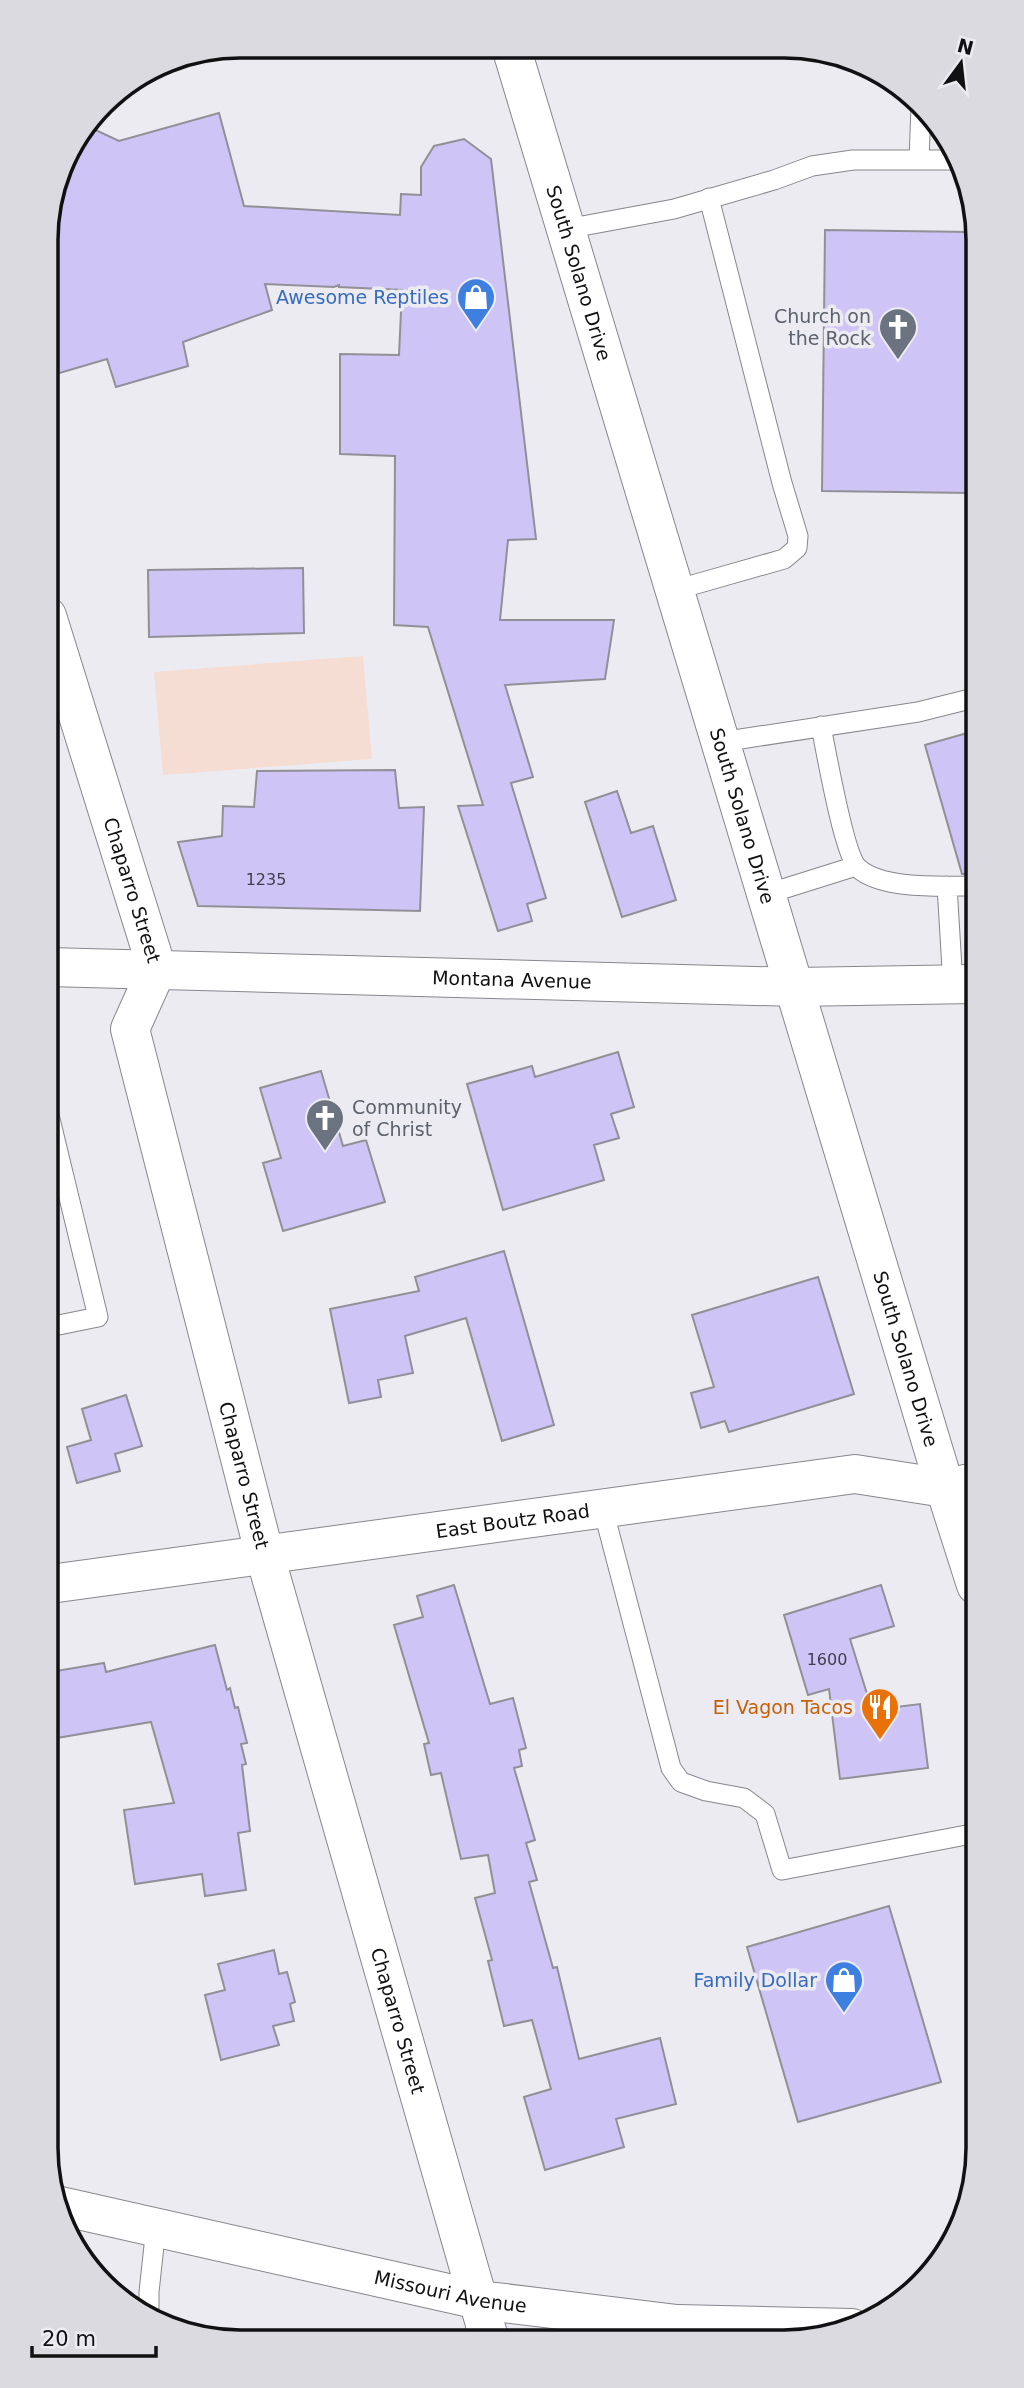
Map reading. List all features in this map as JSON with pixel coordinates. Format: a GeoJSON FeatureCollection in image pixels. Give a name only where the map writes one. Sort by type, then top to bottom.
{"type":"FeatureCollection","features":[{"type":"Feature","properties":{"kind":"street","name":"South Solano Drive"},"geometry":{"type":"LineString","coordinates":[[514,58],[795,987],[960,1485],[966,1522]]}},
{"type":"Feature","properties":{"kind":"street","name":"Chaparro Street"},"geometry":{"type":"LineString","coordinates":[[58,651],[157,969],[130,1029],[265,1556],[487,2330]]}},
{"type":"Feature","properties":{"kind":"street","name":"Montana Avenue"},"geometry":{"type":"LineString","coordinates":[[58,967],[795,987],[964,985]]}},
{"type":"Feature","properties":{"kind":"street","name":"East Boutz Road"},"geometry":{"type":"LineString","coordinates":[[58,1583],[855,1474],[960,1485]]}},
{"type":"Feature","properties":{"kind":"street","name":"Missouri Avenue"},"geometry":{"type":"LineString","coordinates":[[67,2207],[479,2300],[677,2324],[817,2327]]}},
{"type":"Feature","properties":{"kind":"lane"},"geometry":{"type":"LineString","coordinates":[[919,160],[921,119]]}},
{"type":"Feature","properties":{"kind":"lane"},"geometry":{"type":"LineString","coordinates":[[566,229],[674,209],[812,166],[853,160],[947,160]]}},
{"type":"Feature","properties":{"kind":"lane"},"geometry":{"type":"LineString","coordinates":[[675,590],[784,559],[797,548],[798,536],[782,484],[709,198]]}},
{"type":"Feature","properties":{"kind":"lane"},"geometry":{"type":"LineString","coordinates":[[721,742],[918,712],[966,700]]}},
{"type":"Feature","properties":{"kind":"lane"},"geometry":{"type":"LineString","coordinates":[[821,726],[847,844],[856,866],[868,874],[913,886],[966,886]]}},
{"type":"Feature","properties":{"kind":"lane"},"geometry":{"type":"LineString","coordinates":[[767,894],[856,866]]}},
{"type":"Feature","properties":{"kind":"lane"},"geometry":{"type":"LineString","coordinates":[[947,886],[964,985]]}},
{"type":"Feature","properties":{"kind":"lane"},"geometry":{"type":"LineString","coordinates":[[58,1151],[99,1317],[58,1325]]}},
{"type":"Feature","properties":{"kind":"lane"},"geometry":{"type":"LineString","coordinates":[[603,1509],[671,1768],[681,1782],[706,1791],[744,1798],[765,1815],[782,1870],[966,1834]]}},
{"type":"Feature","properties":{"kind":"lane"},"geometry":{"type":"LineString","coordinates":[[150,2306],[156,2227]]}},
{"type":"Feature","properties":{"kind":"shaded area"},"geometry":{"type":"Polygon","coordinates":[[[363,656],[372,759],[163,775],[154,672],[363,656]]]}},
{"type":"Feature","properties":{"kind":"building"},"geometry":{"type":"Polygon","coordinates":[[[219,113],[244,206],[400,215],[401,194],[421,195],[421,167],[434,146],[464,139],[491,159],[536,539],[508,540],[500,620],[614,620],[605,679],[505,685],[533,777],[511,783],[546,898],[527,904],[532,921],[498,931],[458,806],[483,805],[428,627],[394,625],[395,456],[340,454],[340,354],[399,355],[402,290],[339,285],[265,284],[272,310],[183,342],[188,366],[116,387],[107,359],[58,373],[58,228],[64,192],[76,159],[95,130],[119,141],[219,113]]]}},
{"type":"Feature","properties":{"kind":"building","name":"Church on the Rock"},"geometry":{"type":"Polygon","coordinates":[[[825,230],[966,232],[966,493],[822,491],[825,230]]]}},
{"type":"Feature","properties":{"kind":"building"},"geometry":{"type":"Polygon","coordinates":[[[303,568],[304,633],[149,637],[148,570],[303,568]]]}},
{"type":"Feature","properties":{"kind":"building"},"geometry":{"type":"Polygon","coordinates":[[[966,733],[966,874],[962,874],[925,745],[966,733]]]}},
{"type":"Feature","properties":{"kind":"building"},"geometry":{"type":"Polygon","coordinates":[[[395,770],[399,808],[424,807],[420,911],[198,906],[178,842],[222,836],[223,806],[254,807],[257,771],[395,770]]]}},
{"type":"Feature","properties":{"kind":"building"},"geometry":{"type":"Polygon","coordinates":[[[617,791],[631,833],[653,826],[676,900],[622,917],[585,802],[617,791]]]}},
{"type":"Feature","properties":{"kind":"building"},"geometry":{"type":"Polygon","coordinates":[[[618,1052],[634,1107],[611,1114],[619,1138],[594,1145],[604,1180],[503,1210],[467,1084],[532,1066],[535,1077],[618,1052]]]}},
{"type":"Feature","properties":{"kind":"building","name":"Community of Christ"},"geometry":{"type":"Polygon","coordinates":[[[321,1071],[343,1146],[366,1140],[385,1202],[283,1231],[263,1163],[281,1158],[260,1088],[321,1071]]]}},
{"type":"Feature","properties":{"kind":"building"},"geometry":{"type":"Polygon","coordinates":[[[504,1251],[554,1425],[502,1441],[466,1318],[405,1336],[413,1373],[378,1380],[381,1397],[349,1403],[330,1309],[419,1291],[415,1277],[504,1251]]]}},
{"type":"Feature","properties":{"kind":"building"},"geometry":{"type":"Polygon","coordinates":[[[818,1277],[854,1394],[729,1432],[725,1421],[701,1428],[691,1393],[714,1387],[692,1315],[818,1277]]]}},
{"type":"Feature","properties":{"kind":"building"},"geometry":{"type":"Polygon","coordinates":[[[126,1395],[142,1446],[115,1454],[120,1471],[77,1483],[67,1447],[91,1440],[82,1409],[126,1395]]]}},
{"type":"Feature","properties":{"kind":"building"},"geometry":{"type":"Polygon","coordinates":[[[454,1585],[490,1704],[513,1698],[526,1748],[519,1750],[522,1766],[514,1768],[535,1840],[526,1843],[537,1880],[529,1882],[553,1968],[557,1967],[579,2059],[660,2038],[676,2104],[616,2119],[624,2147],[545,2170],[524,2097],[551,2089],[532,2020],[504,2026],[488,1961],[492,1960],[475,1898],[495,1893],[488,1855],[461,1859],[441,1773],[431,1775],[424,1744],[429,1743],[394,1625],[423,1617],[417,1596],[454,1585]]]}},
{"type":"Feature","properties":{"kind":"building"},"geometry":{"type":"Polygon","coordinates":[[[881,1585],[894,1626],[850,1639],[872,1710],[920,1704],[928,1768],[840,1779],[829,1689],[808,1695],[784,1615],[881,1585]]]}},
{"type":"Feature","properties":{"kind":"building"},"geometry":{"type":"Polygon","coordinates":[[[215,1645],[227,1690],[230,1688],[235,1708],[238,1707],[247,1743],[241,1744],[246,1764],[242,1765],[250,1831],[238,1833],[246,1890],[205,1896],[202,1874],[135,1884],[124,1810],[174,1803],[151,1722],[58,1738],[58,1671],[104,1663],[106,1672],[215,1645]]]}},
{"type":"Feature","properties":{"kind":"building","name":"Family Dollar"},"geometry":{"type":"Polygon","coordinates":[[[889,1906],[941,2082],[798,2122],[747,1947],[889,1906]]]}},
{"type":"Feature","properties":{"kind":"building"},"geometry":{"type":"Polygon","coordinates":[[[274,1950],[279,1974],[287,1972],[295,2002],[290,2004],[294,2021],[273,2026],[279,2045],[221,2060],[205,1995],[225,1990],[218,1964],[274,1950]]]}},
{"type":"Feature","properties":{"kind":"place","name":"Awesome Reptiles"},"geometry":{"type":"Point","coordinates":[476,331]}},
{"type":"Feature","properties":{"kind":"place","name":"Church on the Rock"},"geometry":{"type":"Point","coordinates":[898,361]}},
{"type":"Feature","properties":{"kind":"place","name":"Community of Christ"},"geometry":{"type":"Point","coordinates":[325,1152]}},
{"type":"Feature","properties":{"kind":"place","name":"El Vagon Tacos"},"geometry":{"type":"Point","coordinates":[880,1741]}},
{"type":"Feature","properties":{"kind":"place","name":"Family Dollar"},"geometry":{"type":"Point","coordinates":[844,2014]}}]}
